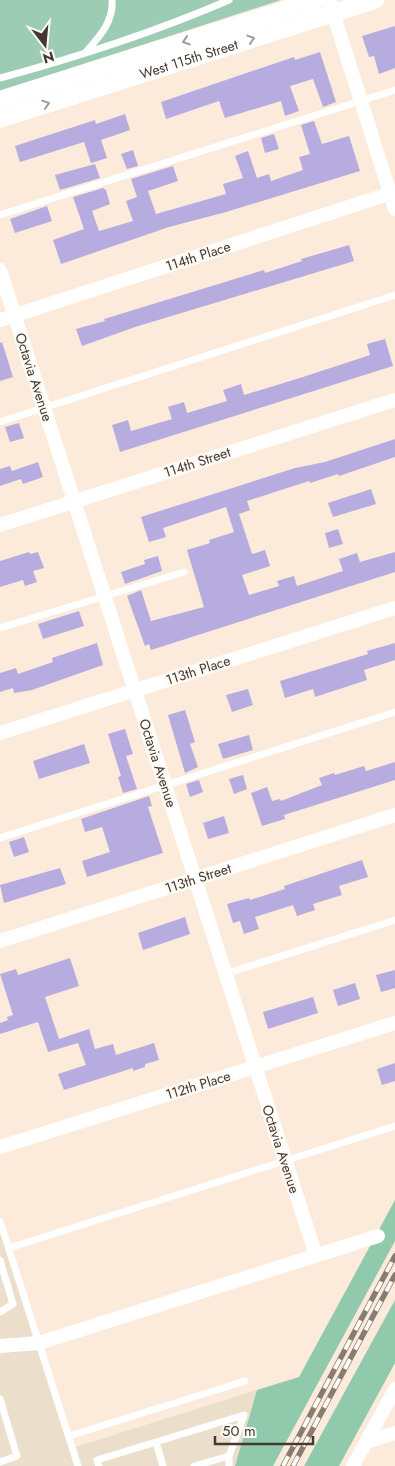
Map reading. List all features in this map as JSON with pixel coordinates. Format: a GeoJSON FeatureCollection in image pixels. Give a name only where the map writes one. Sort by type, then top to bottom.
{"type":"FeatureCollection","features":[{"type":"Feature","properties":{"kind":"street","name":"West 115th Street"},"geometry":{"type":"LineString","coordinates":[[0,100],[316,0]]}},
{"type":"Feature","properties":{"kind":"street","name":"West 115th Street"},"geometry":{"type":"LineString","coordinates":[[0,119],[331,7],[375,0]]}},
{"type":"Feature","properties":{"kind":"street"},"geometry":{"type":"LineString","coordinates":[[331,7],[360,101],[393,193],[395,209]]}},
{"type":"Feature","properties":{"kind":"street","name":"114th Place"},"geometry":{"type":"LineString","coordinates":[[0,320],[393,193]]}},
{"type":"Feature","properties":{"kind":"street","name":"Octavia Avenue"},"geometry":{"type":"LineString","coordinates":[[0,270],[316,1256]]}},
{"type":"Feature","properties":{"kind":"street","name":"114th Street"},"geometry":{"type":"LineString","coordinates":[[0,525],[395,400]]}},
{"type":"Feature","properties":{"kind":"street","name":"113th Place"},"geometry":{"type":"LineString","coordinates":[[0,733],[395,608]]}},
{"type":"Feature","properties":{"kind":"street","name":"113th Street"},"geometry":{"type":"LineString","coordinates":[[0,941],[395,815]]}},
{"type":"Feature","properties":{"kind":"street","name":"112th Place"},"geometry":{"type":"LineString","coordinates":[[0,1147],[395,1023]]}},
{"type":"Feature","properties":{"kind":"street"},"geometry":{"type":"LineString","coordinates":[[0,1346],[39,1343],[378,1236]]}},
{"type":"Feature","properties":{"kind":"street"},"geometry":{"type":"LineString","coordinates":[[353,1466],[395,1389]]}},
{"type":"Feature","properties":{"kind":"street"},"geometry":{"type":"LineString","coordinates":[[366,1442],[395,1433]]}},
{"type":"Feature","properties":{"kind":"lane"},"geometry":{"type":"LineString","coordinates":[[85,53],[107,25],[112,8],[112,0]]}},
{"type":"Feature","properties":{"kind":"lane"},"geometry":{"type":"LineString","coordinates":[[0,78],[85,53],[184,19],[229,0]]}},
{"type":"Feature","properties":{"kind":"lane"},"geometry":{"type":"LineString","coordinates":[[0,215],[395,90]]}},
{"type":"Feature","properties":{"kind":"lane"},"geometry":{"type":"LineString","coordinates":[[0,422],[395,295]]}},
{"type":"Feature","properties":{"kind":"lane"},"geometry":{"type":"LineString","coordinates":[[0,628],[184,572]]}},
{"type":"Feature","properties":{"kind":"lane"},"geometry":{"type":"LineString","coordinates":[[0,838],[395,712]]}},
{"type":"Feature","properties":{"kind":"lane"},"geometry":{"type":"LineString","coordinates":[[225,974],[395,920]]}},
{"type":"Feature","properties":{"kind":"lane"},"geometry":{"type":"LineString","coordinates":[[9,1248],[395,1126]]}},
{"type":"Feature","properties":{"kind":"lane"},"geometry":{"type":"LineString","coordinates":[[0,1221],[78,1466]]}},
{"type":"Feature","properties":{"kind":"lane"},"geometry":{"type":"LineString","coordinates":[[0,1260],[13,1304],[0,1312]]}},
{"type":"Feature","properties":{"kind":"lane"},"geometry":{"type":"LineString","coordinates":[[69,1436],[245,1381]]}},
{"type":"Feature","properties":{"kind":"lane"},"geometry":{"type":"LineString","coordinates":[[0,1399],[16,1456],[0,1462]]}},
{"type":"Feature","properties":{"kind":"lane"},"geometry":{"type":"LineString","coordinates":[[99,1466],[97,1460],[244,1415],[229,1456],[228,1466]]}},
{"type":"Feature","properties":{"kind":"lane"},"geometry":{"type":"LineString","coordinates":[[156,1442],[163,1466]]}},
{"type":"Feature","properties":{"kind":"lane"},"geometry":{"type":"LineString","coordinates":[[194,1466],[229,1456]]}},
{"type":"Feature","properties":{"kind":"shaded area"},"geometry":{"type":"Polygon","coordinates":[[[0,1221],[72,1448],[257,1390],[235,1466],[0,1466],[0,1221]]]}},
{"type":"Feature","properties":{"kind":"green space"},"geometry":{"type":"Polygon","coordinates":[[[0,0],[281,0],[0,91],[0,0]]]}},
{"type":"Feature","properties":{"kind":"green space"},"geometry":{"type":"Polygon","coordinates":[[[395,1200],[395,1241],[273,1466],[235,1466],[257,1390],[299,1377],[395,1200]]]}},
{"type":"Feature","properties":{"kind":"green space"},"geometry":{"type":"Polygon","coordinates":[[[395,1300],[395,1363],[339,1466],[304,1466],[395,1300]]]}},
{"type":"Feature","properties":{"kind":"building"},"geometry":{"type":"Polygon","coordinates":[[[395,26],[395,68],[379,74],[374,56],[369,57],[362,36],[395,26]]]}},
{"type":"Feature","properties":{"kind":"building"},"geometry":{"type":"Polygon","coordinates":[[[320,52],[336,102],[323,107],[313,79],[290,86],[299,111],[285,116],[281,101],[225,118],[219,101],[166,119],[161,102],[294,57],[295,60],[320,52]]]}},
{"type":"Feature","properties":{"kind":"building"},"geometry":{"type":"Polygon","coordinates":[[[125,114],[130,130],[101,140],[107,158],[91,163],[84,142],[20,162],[15,146],[95,120],[96,124],[125,114]]]}},
{"type":"Feature","properties":{"kind":"building"},"geometry":{"type":"Polygon","coordinates":[[[314,121],[322,144],[349,136],[360,171],[226,212],[169,227],[61,264],[53,240],[84,229],[73,197],[103,188],[106,190],[110,204],[92,211],[99,231],[133,221],[126,201],[137,197],[131,179],[173,166],[178,181],[148,191],[156,214],[226,194],[223,184],[243,178],[235,156],[248,151],[257,178],[269,174],[271,181],[303,170],[299,157],[310,154],[301,125],[314,121]]]}},
{"type":"Feature","properties":{"kind":"building"},"geometry":{"type":"Polygon","coordinates":[[[274,134],[279,149],[265,153],[261,138],[274,134]]]}},
{"type":"Feature","properties":{"kind":"building"},"geometry":{"type":"Polygon","coordinates":[[[133,150],[138,166],[127,169],[121,154],[133,150]]]}},
{"type":"Feature","properties":{"kind":"building"},"geometry":{"type":"Polygon","coordinates":[[[95,164],[100,178],[60,190],[55,175],[95,164]]]}},
{"type":"Feature","properties":{"kind":"building"},"geometry":{"type":"Polygon","coordinates":[[[47,206],[52,221],[15,233],[10,219],[47,206]]]}},
{"type":"Feature","properties":{"kind":"building"},"geometry":{"type":"Polygon","coordinates":[[[349,245],[354,261],[135,327],[82,346],[76,329],[264,270],[265,273],[302,261],[301,259],[349,245]]]}},
{"type":"Feature","properties":{"kind":"building"},"geometry":{"type":"Polygon","coordinates":[[[385,339],[393,366],[120,452],[112,425],[128,420],[131,431],[172,419],[168,407],[184,402],[187,413],[227,401],[223,390],[241,384],[244,395],[303,377],[370,355],[367,344],[385,339]]]}},
{"type":"Feature","properties":{"kind":"building"},"geometry":{"type":"Polygon","coordinates":[[[2,342],[13,377],[0,381],[0,343],[2,342]]]}},
{"type":"Feature","properties":{"kind":"building"},"geometry":{"type":"Polygon","coordinates":[[[19,423],[24,438],[10,442],[5,427],[19,423]]]}},
{"type":"Feature","properties":{"kind":"building"},"geometry":{"type":"Polygon","coordinates":[[[395,439],[395,457],[339,476],[338,474],[310,483],[309,481],[247,501],[250,510],[239,514],[252,554],[265,550],[270,566],[242,575],[249,595],[279,586],[277,581],[294,576],[297,586],[343,571],[339,559],[357,553],[360,562],[395,552],[395,572],[151,650],[149,644],[145,646],[127,596],[141,590],[151,621],[204,607],[187,550],[210,543],[209,540],[234,532],[226,507],[163,528],[166,537],[149,542],[141,517],[295,468],[325,462],[395,439]]]}},
{"type":"Feature","properties":{"kind":"building"},"geometry":{"type":"Polygon","coordinates":[[[38,462],[43,477],[23,484],[21,479],[0,486],[0,469],[10,466],[12,471],[38,462]]]}},
{"type":"Feature","properties":{"kind":"building"},"geometry":{"type":"Polygon","coordinates":[[[371,489],[376,504],[333,517],[328,503],[371,489]]]}},
{"type":"Feature","properties":{"kind":"building"},"geometry":{"type":"Polygon","coordinates":[[[338,529],[343,544],[329,548],[325,533],[338,529]]]}},
{"type":"Feature","properties":{"kind":"building"},"geometry":{"type":"Polygon","coordinates":[[[29,552],[30,554],[38,552],[44,568],[33,571],[37,582],[25,586],[23,580],[0,587],[0,561],[29,552]]]}},
{"type":"Feature","properties":{"kind":"building"},"geometry":{"type":"Polygon","coordinates":[[[158,556],[162,571],[125,584],[121,572],[145,564],[144,560],[158,556]]]}},
{"type":"Feature","properties":{"kind":"building"},"geometry":{"type":"Polygon","coordinates":[[[79,611],[84,626],[43,639],[38,624],[79,611]]]}},
{"type":"Feature","properties":{"kind":"building"},"geometry":{"type":"Polygon","coordinates":[[[97,643],[103,665],[32,690],[14,693],[13,688],[0,692],[0,673],[16,668],[18,674],[53,662],[52,658],[97,643]]]}},
{"type":"Feature","properties":{"kind":"building"},"geometry":{"type":"Polygon","coordinates":[[[395,643],[395,660],[364,670],[367,680],[315,697],[313,689],[285,698],[280,681],[368,654],[367,651],[395,643]]]}},
{"type":"Feature","properties":{"kind":"building"},"geometry":{"type":"Polygon","coordinates":[[[248,689],[253,705],[232,712],[226,695],[248,689]]]}},
{"type":"Feature","properties":{"kind":"building"},"geometry":{"type":"Polygon","coordinates":[[[185,710],[195,742],[190,744],[198,767],[185,773],[168,715],[185,710]]]}},
{"type":"Feature","properties":{"kind":"building"},"geometry":{"type":"Polygon","coordinates":[[[125,729],[133,754],[126,756],[137,789],[123,793],[118,777],[121,776],[108,734],[125,729]]]}},
{"type":"Feature","properties":{"kind":"building"},"geometry":{"type":"Polygon","coordinates":[[[249,735],[253,750],[223,759],[218,744],[249,735]]]}},
{"type":"Feature","properties":{"kind":"building"},"geometry":{"type":"Polygon","coordinates":[[[84,744],[90,763],[39,779],[33,761],[84,744]]]}},
{"type":"Feature","properties":{"kind":"building"},"geometry":{"type":"Polygon","coordinates":[[[395,762],[395,780],[284,815],[285,819],[262,826],[251,793],[267,787],[272,801],[280,799],[281,801],[322,785],[319,778],[364,766],[366,771],[395,762]]]}},
{"type":"Feature","properties":{"kind":"building"},"geometry":{"type":"Polygon","coordinates":[[[243,775],[247,789],[234,794],[229,779],[243,775]]]}},
{"type":"Feature","properties":{"kind":"building"},"geometry":{"type":"Polygon","coordinates":[[[199,780],[203,792],[190,797],[186,784],[199,780]]]}},
{"type":"Feature","properties":{"kind":"building"},"geometry":{"type":"Polygon","coordinates":[[[149,796],[152,806],[148,807],[163,853],[87,877],[82,861],[110,852],[102,827],[85,832],[81,819],[149,796]]]}},
{"type":"Feature","properties":{"kind":"building"},"geometry":{"type":"Polygon","coordinates":[[[224,816],[229,833],[208,839],[203,823],[224,816]]]}},
{"type":"Feature","properties":{"kind":"building"},"geometry":{"type":"Polygon","coordinates":[[[24,837],[29,852],[14,857],[9,842],[24,837]]]}},
{"type":"Feature","properties":{"kind":"building"},"geometry":{"type":"Polygon","coordinates":[[[362,860],[368,877],[339,886],[342,895],[313,904],[315,910],[297,916],[293,905],[255,917],[259,929],[244,934],[240,921],[233,923],[227,904],[249,898],[250,900],[285,889],[284,886],[362,860]]]}},
{"type":"Feature","properties":{"kind":"building"},"geometry":{"type":"Polygon","coordinates":[[[60,868],[66,884],[4,903],[0,885],[60,868]]]}},
{"type":"Feature","properties":{"kind":"building"},"geometry":{"type":"Polygon","coordinates":[[[185,917],[190,934],[143,950],[138,933],[185,917]]]}},
{"type":"Feature","properties":{"kind":"building"},"geometry":{"type":"Polygon","coordinates":[[[70,958],[79,986],[45,997],[59,1039],[89,1029],[95,1049],[113,1044],[116,1055],[154,1043],[159,1060],[145,1064],[145,1067],[133,1071],[133,1068],[64,1090],[58,1074],[86,1065],[78,1043],[48,1052],[38,1022],[0,1034],[0,1023],[8,1020],[7,1017],[13,1015],[0,974],[16,969],[18,975],[70,958]]]}},
{"type":"Feature","properties":{"kind":"building"},"geometry":{"type":"Polygon","coordinates":[[[395,970],[395,988],[381,992],[376,975],[395,970]]]}},
{"type":"Feature","properties":{"kind":"building"},"geometry":{"type":"Polygon","coordinates":[[[355,983],[360,999],[338,1006],[333,990],[355,983]]]}},
{"type":"Feature","properties":{"kind":"building"},"geometry":{"type":"Polygon","coordinates":[[[313,997],[318,1013],[268,1029],[263,1012],[313,997]]]}},
{"type":"Feature","properties":{"kind":"building"},"geometry":{"type":"Polygon","coordinates":[[[395,1063],[395,1081],[382,1085],[377,1069],[395,1063]]]}},
{"type":"Feature","properties":{"kind":"railway"},"geometry":{"type":"LineString","coordinates":[[283,1466],[395,1256]]}},
{"type":"Feature","properties":{"kind":"railway"},"geometry":{"type":"LineString","coordinates":[[293,1466],[395,1275]]}}]}
